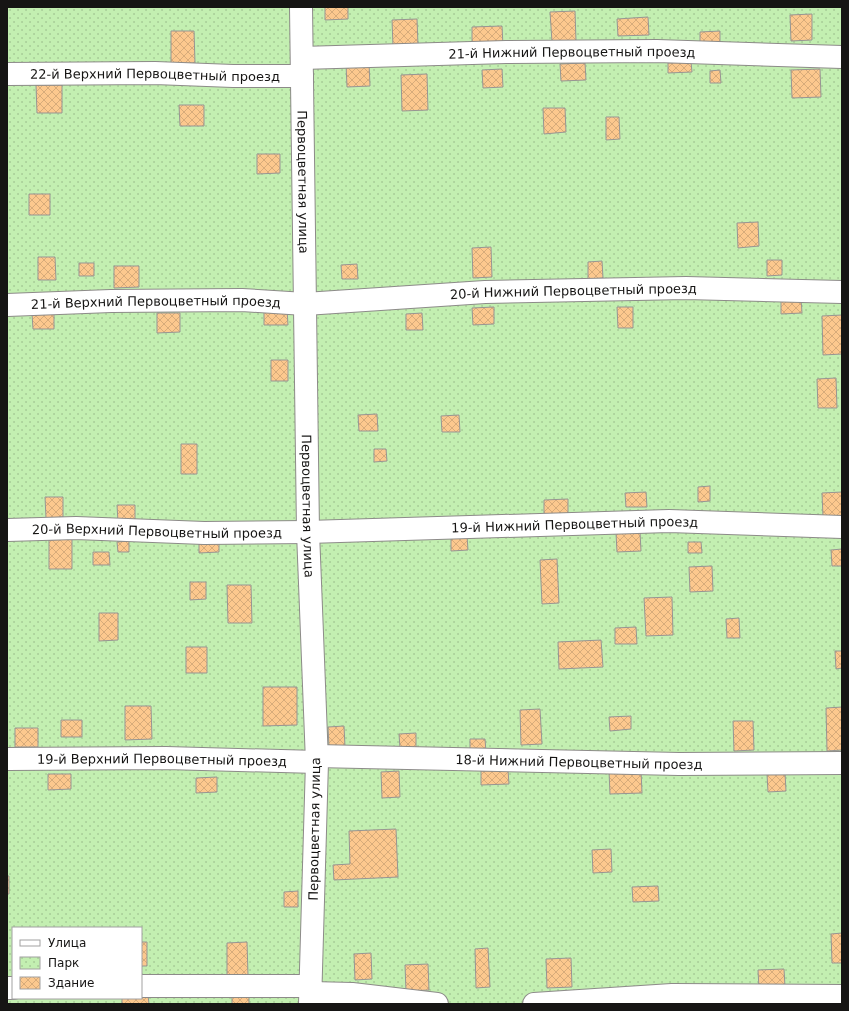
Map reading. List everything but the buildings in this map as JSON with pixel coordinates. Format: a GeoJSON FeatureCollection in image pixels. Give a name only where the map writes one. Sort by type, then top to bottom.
{"type":"FeatureCollection","features":[{"type":"Feature","properties":{"kind":"lane","name":"Первоцветная улица"},"geometry":{"type":"LineString","coordinates":[[302,7],[308,532],[316,759],[310,994]]}},
{"type":"Feature","properties":{"kind":"lane","name":"21-й Нижний Первоцветный проезд"},"geometry":{"type":"LineString","coordinates":[[302,67],[506,52],[657,51],[842,56]]}},
{"type":"Feature","properties":{"kind":"lane","name":"22-й Верхний Первоцветный проезд"},"geometry":{"type":"LineString","coordinates":[[7,74],[155,74],[234,76],[302,67]]}},
{"type":"Feature","properties":{"kind":"lane","name":"20-й Нижний Первоцветный проезд"},"geometry":{"type":"LineString","coordinates":[[305,304],[485,292],[671,288],[842,292]]}},
{"type":"Feature","properties":{"kind":"lane","name":"21-й Верхний Первоцветный проезд"},"geometry":{"type":"LineString","coordinates":[[7,305],[111,301],[234,300],[305,304]]}},
{"type":"Feature","properties":{"kind":"lane","name":"19-й Нижний Первоцветный проезд"},"geometry":{"type":"LineString","coordinates":[[308,532],[669,521],[842,527]]}},
{"type":"Feature","properties":{"kind":"lane","name":"20-й Верхний Первоцветный проезд"},"geometry":{"type":"LineString","coordinates":[[7,530],[76,528],[204,533],[308,532]]}},
{"type":"Feature","properties":{"kind":"lane","name":"19-й Верхний Первоцветный проезд"},"geometry":{"type":"LineString","coordinates":[[7,759],[316,759]]}},
{"type":"Feature","properties":{"kind":"lane","name":"18-й Нижний Первоцветный проезд"},"geometry":{"type":"LineString","coordinates":[[316,759],[678,764],[842,763]]}},
{"type":"Feature","properties":{"kind":"lane"},"geometry":{"type":"LineString","coordinates":[[142,986],[310,994],[352,994],[437,1004]]}},
{"type":"Feature","properties":{"kind":"lane"},"geometry":{"type":"LineString","coordinates":[[534,1004],[672,995],[842,996]]}},
{"type":"Feature","properties":{"kind":"green space"},"geometry":{"type":"Polygon","coordinates":[[[7,7],[842,7],[842,1004],[7,1004],[7,7]]]}}]}
